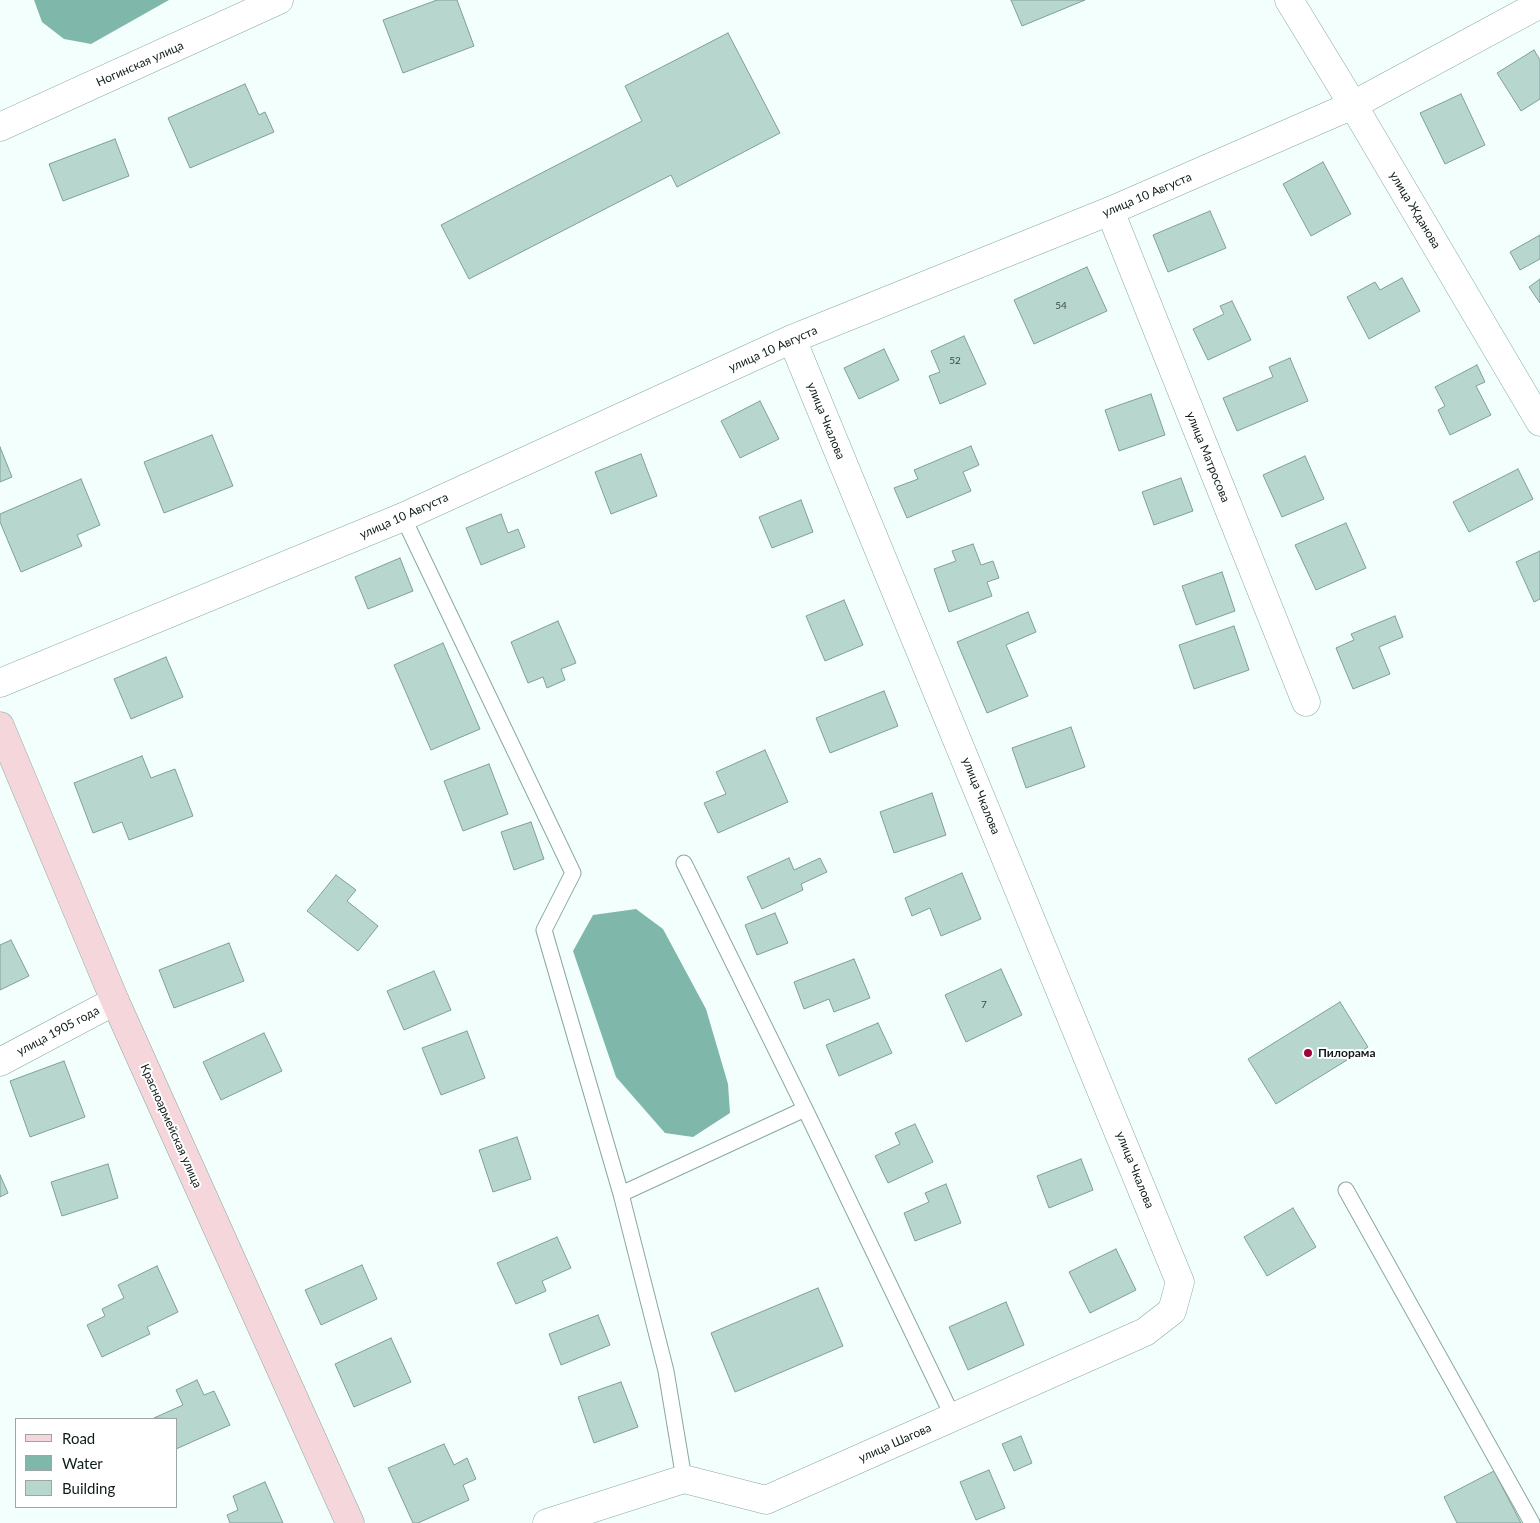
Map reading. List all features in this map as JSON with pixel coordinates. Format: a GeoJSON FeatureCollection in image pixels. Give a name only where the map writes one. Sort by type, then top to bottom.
{"type":"FeatureCollection","features":[{"type":"Feature","properties":{"kind":"main road","name":"Красноармейская улица"},"geometry":{"type":"LineString","coordinates":[[0,726],[115,1001],[350,1523]]}},
{"type":"Feature","properties":{"kind":"street","name":"Ногинская улица"},"geometry":{"type":"LineString","coordinates":[[0,127],[279,0]]}},
{"type":"Feature","properties":{"kind":"street","name":"улица Жданова"},"geometry":{"type":"LineString","coordinates":[[1289,0],[1540,422]]}},
{"type":"Feature","properties":{"kind":"street","name":"улица 10 Августа"},"geometry":{"type":"LineString","coordinates":[[0,683],[403,517],[792,339],[1110,211],[1353,105],[1540,4]]}},
{"type":"Feature","properties":{"kind":"street","name":"улица Матросова"},"geometry":{"type":"LineString","coordinates":[[1110,211],[1306,702]]}},
{"type":"Feature","properties":{"kind":"street","name":"улица Чкалова"},"geometry":{"type":"LineString","coordinates":[[792,339],[1169,1252]]}},
{"type":"Feature","properties":{"kind":"street","name":"улица 1905 года"},"geometry":{"type":"LineString","coordinates":[[0,1062],[115,1001]]}},
{"type":"Feature","properties":{"kind":"street","name":"улица Шагова"},"geometry":{"type":"LineString","coordinates":[[684,1480],[766,1500],[1145,1332],[1172,1311],[1180,1282],[1169,1252]]}},
{"type":"Feature","properties":{"kind":"street"},"geometry":{"type":"LineString","coordinates":[[547,1523],[684,1480]]}},
{"type":"Feature","properties":{"kind":"lane"},"geometry":{"type":"LineString","coordinates":[[403,517],[573,873],[544,930],[621,1194],[666,1371],[684,1480]]}},
{"type":"Feature","properties":{"kind":"lane"},"geometry":{"type":"LineString","coordinates":[[684,863],[953,1417]]}},
{"type":"Feature","properties":{"kind":"lane"},"geometry":{"type":"LineString","coordinates":[[621,1194],[805,1109]]}},
{"type":"Feature","properties":{"kind":"lane"},"geometry":{"type":"LineString","coordinates":[[1346,1190],[1532,1523]]}},
{"type":"Feature","properties":{"kind":"water"},"geometry":{"type":"Polygon","coordinates":[[[34,0],[169,0],[91,44],[64,39],[42,22],[34,0]]]}},
{"type":"Feature","properties":{"kind":"water"},"geometry":{"type":"Polygon","coordinates":[[[636,909],[663,929],[706,1009],[728,1084],[730,1113],[693,1137],[665,1133],[616,1077],[573,951],[593,915],[636,909]]]}},
{"type":"Feature","properties":{"kind":"building"},"geometry":{"type":"Polygon","coordinates":[[[437,0],[457,0],[474,46],[403,73],[383,20],[437,0]]]}},
{"type":"Feature","properties":{"kind":"building"},"geometry":{"type":"Polygon","coordinates":[[[1011,0],[1085,0],[1022,26],[1011,0]]]}},
{"type":"Feature","properties":{"kind":"building"},"geometry":{"type":"Polygon","coordinates":[[[728,33],[780,133],[677,187],[671,175],[469,279],[441,225],[642,121],[625,86],[728,33]]]}},
{"type":"Feature","properties":{"kind":"building"},"geometry":{"type":"Polygon","coordinates":[[[1534,50],[1540,60],[1540,99],[1521,111],[1497,73],[1534,50]]]}},
{"type":"Feature","properties":{"kind":"building"},"geometry":{"type":"Polygon","coordinates":[[[245,84],[259,115],[265,112],[274,132],[190,168],[168,118],[245,84]]]}},
{"type":"Feature","properties":{"kind":"building"},"geometry":{"type":"Polygon","coordinates":[[[1461,94],[1485,145],[1445,164],[1420,113],[1461,94]]]}},
{"type":"Feature","properties":{"kind":"building"},"geometry":{"type":"Polygon","coordinates":[[[115,139],[129,176],[63,201],[49,164],[115,139]]]}},
{"type":"Feature","properties":{"kind":"building"},"geometry":{"type":"Polygon","coordinates":[[[1323,162],[1351,214],[1311,236],[1283,184],[1323,162]]]}},
{"type":"Feature","properties":{"kind":"building"},"geometry":{"type":"Polygon","coordinates":[[[1210,211],[1226,248],[1168,272],[1153,235],[1210,211]]]}},
{"type":"Feature","properties":{"kind":"building"},"geometry":{"type":"Polygon","coordinates":[[[1540,235],[1540,259],[1520,270],[1510,252],[1540,235]]]}},
{"type":"Feature","properties":{"kind":"building"},"geometry":{"type":"Polygon","coordinates":[[[1087,267],[1107,311],[1034,344],[1014,300],[1087,267]]]}},
{"type":"Feature","properties":{"kind":"building"},"geometry":{"type":"Polygon","coordinates":[[[1402,278],[1420,311],[1369,339],[1347,297],[1375,282],[1380,290],[1402,278]]]}},
{"type":"Feature","properties":{"kind":"building"},"geometry":{"type":"Polygon","coordinates":[[[1540,279],[1540,303],[1529,287],[1540,279]]]}},
{"type":"Feature","properties":{"kind":"building"},"geometry":{"type":"Polygon","coordinates":[[[1232,301],[1251,340],[1208,360],[1193,329],[1224,314],[1220,306],[1232,301]]]}},
{"type":"Feature","properties":{"kind":"building"},"geometry":{"type":"Polygon","coordinates":[[[964,336],[986,384],[940,404],[929,376],[940,372],[931,351],[964,336]]]}},
{"type":"Feature","properties":{"kind":"building"},"geometry":{"type":"Polygon","coordinates":[[[884,349],[899,380],[859,399],[844,368],[884,349]]]}},
{"type":"Feature","properties":{"kind":"building"},"geometry":{"type":"Polygon","coordinates":[[[1290,358],[1308,401],[1237,431],[1223,398],[1273,377],[1269,367],[1290,358]]]}},
{"type":"Feature","properties":{"kind":"building"},"geometry":{"type":"Polygon","coordinates":[[[1477,365],[1485,382],[1476,386],[1491,415],[1450,435],[1438,410],[1445,406],[1435,387],[1477,365]]]}},
{"type":"Feature","properties":{"kind":"building"},"geometry":{"type":"Polygon","coordinates":[[[1151,394],[1165,435],[1119,451],[1105,410],[1151,394]]]}},
{"type":"Feature","properties":{"kind":"building"},"geometry":{"type":"Polygon","coordinates":[[[760,401],[779,439],[740,458],[721,421],[760,401]]]}},
{"type":"Feature","properties":{"kind":"building"},"geometry":{"type":"Polygon","coordinates":[[[212,435],[233,486],[164,513],[144,462],[212,435]]]}},
{"type":"Feature","properties":{"kind":"building"},"geometry":{"type":"Polygon","coordinates":[[[971,446],[979,465],[963,472],[971,491],[907,518],[894,488],[918,479],[914,470],[971,446]]]}},
{"type":"Feature","properties":{"kind":"building"},"geometry":{"type":"Polygon","coordinates":[[[0,447],[12,477],[0,482],[0,447]]]}},
{"type":"Feature","properties":{"kind":"building"},"geometry":{"type":"Polygon","coordinates":[[[641,454],[657,496],[611,514],[595,472],[641,454]]]}},
{"type":"Feature","properties":{"kind":"building"},"geometry":{"type":"Polygon","coordinates":[[[1305,456],[1324,499],[1282,517],[1263,475],[1305,456]]]}},
{"type":"Feature","properties":{"kind":"building"},"geometry":{"type":"Polygon","coordinates":[[[1518,469],[1533,499],[1469,532],[1453,502],[1518,469]]]}},
{"type":"Feature","properties":{"kind":"building"},"geometry":{"type":"Polygon","coordinates":[[[1181,478],[1193,511],[1154,525],[1142,492],[1181,478]]]}},
{"type":"Feature","properties":{"kind":"building"},"geometry":{"type":"Polygon","coordinates":[[[81,479],[100,525],[77,535],[82,546],[21,572],[0,522],[0,514],[81,479]]]}},
{"type":"Feature","properties":{"kind":"building"},"geometry":{"type":"Polygon","coordinates":[[[801,500],[813,532],[772,548],[759,517],[801,500]]]}},
{"type":"Feature","properties":{"kind":"building"},"geometry":{"type":"Polygon","coordinates":[[[501,514],[508,533],[518,529],[525,547],[481,565],[466,528],[501,514]]]}},
{"type":"Feature","properties":{"kind":"building"},"geometry":{"type":"Polygon","coordinates":[[[1346,523],[1366,568],[1316,590],[1295,545],[1346,523]]]}},
{"type":"Feature","properties":{"kind":"building"},"geometry":{"type":"Polygon","coordinates":[[[973,544],[981,565],[993,561],[999,578],[987,582],[992,596],[949,612],[934,569],[956,561],[952,551],[973,544]]]}},
{"type":"Feature","properties":{"kind":"building"},"geometry":{"type":"Polygon","coordinates":[[[1540,551],[1540,599],[1534,602],[1516,562],[1540,551]]]}},
{"type":"Feature","properties":{"kind":"building"},"geometry":{"type":"Polygon","coordinates":[[[400,558],[413,591],[368,609],[355,577],[400,558]]]}},
{"type":"Feature","properties":{"kind":"building"},"geometry":{"type":"Polygon","coordinates":[[[1222,572],[1235,611],[1196,625],[1182,586],[1222,572]]]}},
{"type":"Feature","properties":{"kind":"building"},"geometry":{"type":"Polygon","coordinates":[[[844,600],[863,645],[825,661],[806,616],[844,600]]]}},
{"type":"Feature","properties":{"kind":"building"},"geometry":{"type":"Polygon","coordinates":[[[1028,612],[1036,632],[1006,645],[1028,696],[987,713],[957,642],[1028,612]]]}},
{"type":"Feature","properties":{"kind":"building"},"geometry":{"type":"Polygon","coordinates":[[[1395,616],[1403,637],[1379,647],[1390,674],[1353,689],[1336,648],[1354,640],[1351,634],[1395,616]]]}},
{"type":"Feature","properties":{"kind":"building"},"geometry":{"type":"Polygon","coordinates":[[[558,621],[576,663],[561,669],[565,680],[547,688],[543,677],[528,683],[511,642],[558,621]]]}},
{"type":"Feature","properties":{"kind":"building"},"geometry":{"type":"Polygon","coordinates":[[[1234,626],[1249,670],[1194,689],[1179,645],[1234,626]]]}},
{"type":"Feature","properties":{"kind":"building"},"geometry":{"type":"Polygon","coordinates":[[[443,643],[480,729],[431,750],[394,665],[443,643]]]}},
{"type":"Feature","properties":{"kind":"building"},"geometry":{"type":"Polygon","coordinates":[[[166,657],[183,697],[131,719],[114,679],[166,657]]]}},
{"type":"Feature","properties":{"kind":"building"},"geometry":{"type":"Polygon","coordinates":[[[884,691],[898,726],[830,753],[816,718],[884,691]]]}},
{"type":"Feature","properties":{"kind":"building"},"geometry":{"type":"Polygon","coordinates":[[[1071,727],[1085,767],[1026,788],[1012,748],[1071,727]]]}},
{"type":"Feature","properties":{"kind":"building"},"geometry":{"type":"Polygon","coordinates":[[[765,750],[788,802],[718,833],[704,803],[726,794],[716,772],[765,750]]]}},
{"type":"Feature","properties":{"kind":"building"},"geometry":{"type":"Polygon","coordinates":[[[142,756],[151,778],[175,769],[193,816],[129,840],[122,822],[93,833],[74,783],[142,756]]]}},
{"type":"Feature","properties":{"kind":"building"},"geometry":{"type":"Polygon","coordinates":[[[489,764],[508,814],[463,831],[444,781],[489,764]]]}},
{"type":"Feature","properties":{"kind":"building"},"geometry":{"type":"Polygon","coordinates":[[[932,793],[946,835],[894,853],[880,812],[932,793]]]}},
{"type":"Feature","properties":{"kind":"building"},"geometry":{"type":"Polygon","coordinates":[[[531,822],[544,859],[514,870],[501,832],[531,822]]]}},
{"type":"Feature","properties":{"kind":"building"},"geometry":{"type":"Polygon","coordinates":[[[789,858],[794,870],[820,858],[827,872],[801,884],[803,890],[762,909],[747,877],[789,858]]]}},
{"type":"Feature","properties":{"kind":"building"},"geometry":{"type":"Polygon","coordinates":[[[962,873],[981,919],[941,936],[930,908],[912,916],[905,898],[962,873]]]}},
{"type":"Feature","properties":{"kind":"building"},"geometry":{"type":"Polygon","coordinates":[[[336,875],[356,890],[347,901],[378,926],[358,951],[307,911],[336,875]]]}},
{"type":"Feature","properties":{"kind":"building"},"geometry":{"type":"Polygon","coordinates":[[[775,913],[788,943],[757,955],[745,925],[775,913]]]}},
{"type":"Feature","properties":{"kind":"building"},"geometry":{"type":"Polygon","coordinates":[[[11,940],[29,976],[0,990],[0,945],[11,940]]]}},
{"type":"Feature","properties":{"kind":"building"},"geometry":{"type":"Polygon","coordinates":[[[229,943],[244,981],[174,1008],[159,970],[229,943]]]}},
{"type":"Feature","properties":{"kind":"building"},"geometry":{"type":"Polygon","coordinates":[[[854,959],[870,998],[834,1012],[829,999],[804,1009],[794,982],[854,959]]]}},
{"type":"Feature","properties":{"kind":"building"},"geometry":{"type":"Polygon","coordinates":[[[1001,969],[1022,1015],[966,1042],[945,995],[1001,969]]]}},
{"type":"Feature","properties":{"kind":"building"},"geometry":{"type":"Polygon","coordinates":[[[434,971],[451,1010],[404,1030],[387,991],[434,971]]]}},
{"type":"Feature","properties":{"kind":"building","name":"Пилорама"},"geometry":{"type":"Polygon","coordinates":[[[1340,1002],[1368,1047],[1276,1104],[1248,1059],[1340,1002]]]}},
{"type":"Feature","properties":{"kind":"building"},"geometry":{"type":"Polygon","coordinates":[[[878,1023],[892,1053],[839,1076],[826,1045],[878,1023]]]}},
{"type":"Feature","properties":{"kind":"building"},"geometry":{"type":"Polygon","coordinates":[[[467,1031],[485,1078],[441,1095],[422,1048],[467,1031]]]}},
{"type":"Feature","properties":{"kind":"building"},"geometry":{"type":"Polygon","coordinates":[[[264,1033],[282,1071],[221,1100],[203,1062],[264,1033]]]}},
{"type":"Feature","properties":{"kind":"building"},"geometry":{"type":"Polygon","coordinates":[[[64,1061],[85,1117],[30,1137],[10,1081],[64,1061]]]}},
{"type":"Feature","properties":{"kind":"building"},"geometry":{"type":"Polygon","coordinates":[[[915,1124],[933,1162],[888,1183],[875,1156],[900,1144],[895,1133],[915,1124]]]}},
{"type":"Feature","properties":{"kind":"building"},"geometry":{"type":"Polygon","coordinates":[[[517,1137],[531,1179],[493,1192],[479,1150],[517,1137]]]}},
{"type":"Feature","properties":{"kind":"building"},"geometry":{"type":"Polygon","coordinates":[[[1081,1159],[1093,1190],[1049,1208],[1037,1176],[1081,1159]]]}},
{"type":"Feature","properties":{"kind":"building"},"geometry":{"type":"Polygon","coordinates":[[[108,1164],[118,1198],[62,1216],[51,1182],[108,1164]]]}},
{"type":"Feature","properties":{"kind":"building"},"geometry":{"type":"Polygon","coordinates":[[[0,1175],[8,1193],[0,1197],[0,1175]]]}},
{"type":"Feature","properties":{"kind":"building"},"geometry":{"type":"Polygon","coordinates":[[[946,1184],[961,1223],[915,1241],[904,1213],[929,1202],[925,1193],[946,1184]]]}},
{"type":"Feature","properties":{"kind":"building"},"geometry":{"type":"Polygon","coordinates":[[[1293,1208],[1316,1247],[1267,1276],[1244,1237],[1293,1208]]]}},
{"type":"Feature","properties":{"kind":"building"},"geometry":{"type":"Polygon","coordinates":[[[557,1237],[571,1268],[542,1281],[546,1291],[516,1304],[497,1263],[557,1237]]]}},
{"type":"Feature","properties":{"kind":"building"},"geometry":{"type":"Polygon","coordinates":[[[1116,1249],[1136,1290],[1090,1313],[1069,1272],[1116,1249]]]}},
{"type":"Feature","properties":{"kind":"building"},"geometry":{"type":"Polygon","coordinates":[[[362,1265],[377,1299],[321,1325],[305,1290],[362,1265]]]}},
{"type":"Feature","properties":{"kind":"building"},"geometry":{"type":"Polygon","coordinates":[[[157,1266],[178,1312],[147,1327],[150,1334],[102,1357],[87,1325],[105,1316],[102,1309],[124,1298],[118,1285],[157,1266]]]}},
{"type":"Feature","properties":{"kind":"building"},"geometry":{"type":"Polygon","coordinates":[[[818,1288],[843,1346],[735,1392],[711,1333],[818,1288]]]}},
{"type":"Feature","properties":{"kind":"building"},"geometry":{"type":"Polygon","coordinates":[[[1006,1302],[1024,1345],[968,1370],[949,1327],[1006,1302]]]}},
{"type":"Feature","properties":{"kind":"building"},"geometry":{"type":"Polygon","coordinates":[[[598,1315],[610,1345],[561,1365],[549,1334],[598,1315]]]}},
{"type":"Feature","properties":{"kind":"building"},"geometry":{"type":"Polygon","coordinates":[[[391,1338],[411,1382],[354,1407],[335,1364],[391,1338]]]}},
{"type":"Feature","properties":{"kind":"building"},"geometry":{"type":"Polygon","coordinates":[[[197,1380],[204,1395],[214,1391],[230,1425],[178,1448],[178,1418],[154,1418],[183,1405],[176,1390],[197,1380]]]}},
{"type":"Feature","properties":{"kind":"building"},"geometry":{"type":"Polygon","coordinates":[[[621,1382],[638,1427],[594,1443],[578,1397],[621,1382]]]}},
{"type":"Feature","properties":{"kind":"building"},"geometry":{"type":"Polygon","coordinates":[[[1021,1436],[1032,1463],[1014,1471],[1002,1444],[1021,1436]]]}},
{"type":"Feature","properties":{"kind":"building"},"geometry":{"type":"Polygon","coordinates":[[[444,1444],[454,1465],[467,1458],[476,1479],[463,1485],[469,1500],[418,1523],[413,1523],[388,1468],[444,1444]]]}},
{"type":"Feature","properties":{"kind":"building"},"geometry":{"type":"Polygon","coordinates":[[[989,1470],[1005,1508],[976,1520],[960,1482],[989,1470]]]}},
{"type":"Feature","properties":{"kind":"building"},"geometry":{"type":"Polygon","coordinates":[[[1494,1471],[1521,1523],[1457,1523],[1444,1497],[1494,1471]]]}},
{"type":"Feature","properties":{"kind":"building"},"geometry":{"type":"Polygon","coordinates":[[[265,1482],[283,1523],[230,1523],[227,1515],[238,1510],[233,1496],[265,1482]]]}},
{"type":"Feature","properties":{"kind":"place","name":"Пилорама"},"geometry":{"type":"Point","coordinates":[1308,1053]}}]}
